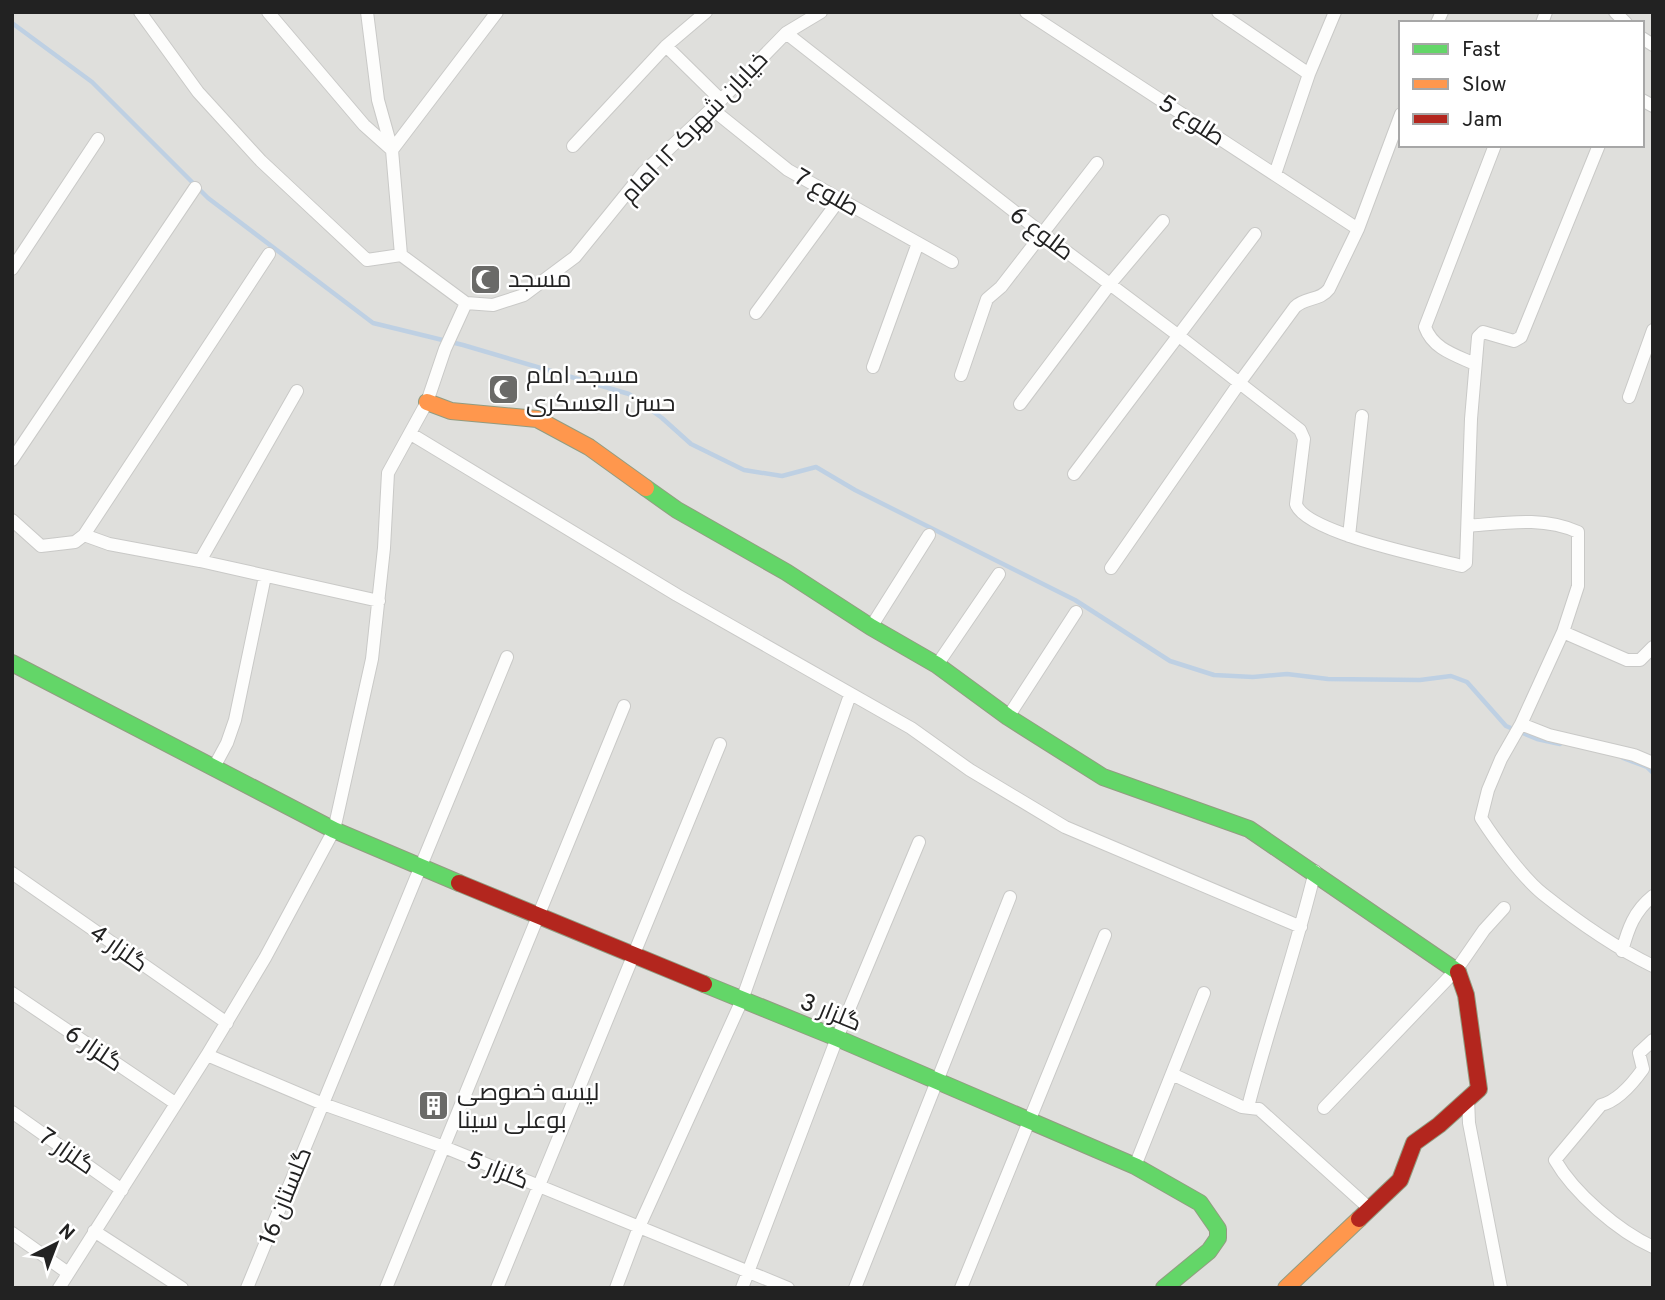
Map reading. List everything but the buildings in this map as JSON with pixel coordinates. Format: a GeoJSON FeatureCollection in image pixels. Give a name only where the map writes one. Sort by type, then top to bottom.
{"type":"FeatureCollection","features":[{"type":"Feature","properties":{"kind":"street"},"geometry":{"type":"LineString","coordinates":[[59,1288],[227,1023],[334,830],[372,659],[388,473],[427,402],[457,320],[466,303],[401,255],[367,260],[261,161],[198,92],[140,12]]}},
{"type":"Feature","properties":{"kind":"street"},"geometry":{"type":"LineString","coordinates":[[268,12],[364,125],[392,150]]}},
{"type":"Feature","properties":{"kind":"street"},"geometry":{"type":"LineString","coordinates":[[367,12],[378,100],[392,150],[401,255]]}},
{"type":"Feature","properties":{"kind":"street"},"geometry":{"type":"LineString","coordinates":[[392,150],[497,12]]}},
{"type":"Feature","properties":{"kind":"street"},"geometry":{"type":"LineString","coordinates":[[573,146],[666,46],[706,12]]}},
{"type":"Feature","properties":{"kind":"street","name":"طلوع 5"},"geometry":{"type":"LineString","coordinates":[[1026,12],[1358,229]]}},
{"type":"Feature","properties":{"kind":"street"},"geometry":{"type":"LineString","coordinates":[[1218,12],[1309,74]]}},
{"type":"Feature","properties":{"kind":"street"},"geometry":{"type":"LineString","coordinates":[[1275,174],[1309,74],[1335,12]]}},
{"type":"Feature","properties":{"kind":"street","name":"خیابان شهرک ۱۲ امام"},"geometry":{"type":"LineString","coordinates":[[466,303],[493,305],[524,295],[575,257],[644,172],[786,33],[816,13]]}},
{"type":"Feature","properties":{"kind":"street","name":"طلوع 6"},"geometry":{"type":"LineString","coordinates":[[786,33],[1300,430],[1304,439],[1297,509],[1323,527],[1349,536]]}},
{"type":"Feature","properties":{"kind":"street","name":"طلوع 7"},"geometry":{"type":"LineString","coordinates":[[666,46],[716,104],[788,170],[952,262]]}},
{"type":"Feature","properties":{"kind":"street"},"geometry":{"type":"LineString","coordinates":[[1111,568],[1240,382],[1301,301],[1323,296],[1329,289],[1358,229],[1399,119]]}},
{"type":"Feature","properties":{"kind":"street"},"geometry":{"type":"LineString","coordinates":[[12,269],[98,139]]}},
{"type":"Feature","properties":{"kind":"street"},"geometry":{"type":"LineString","coordinates":[[1475,364],[1430,340],[1425,327],[1494,147]]}},
{"type":"Feature","properties":{"kind":"street"},"geometry":{"type":"LineString","coordinates":[[1362,416],[1349,536],[1462,566],[1466,563],[1471,419],[1480,334],[1483,332],[1514,341],[1521,337],[1598,147]]}},
{"type":"Feature","properties":{"kind":"street"},"geometry":{"type":"LineString","coordinates":[[961,375],[987,299],[1001,287],[1097,163]]}},
{"type":"Feature","properties":{"kind":"street"},"geometry":{"type":"LineString","coordinates":[[12,460],[195,188]]}},
{"type":"Feature","properties":{"kind":"street"},"geometry":{"type":"LineString","coordinates":[[756,313],[839,200]]}},
{"type":"Feature","properties":{"kind":"street"},"geometry":{"type":"LineString","coordinates":[[1020,404],[1110,284],[1163,220]]}},
{"type":"Feature","properties":{"kind":"street"},"geometry":{"type":"LineString","coordinates":[[1074,474],[1255,234]]}},
{"type":"Feature","properties":{"kind":"street"},"geometry":{"type":"LineString","coordinates":[[873,367],[918,243]]}},
{"type":"Feature","properties":{"kind":"street"},"geometry":{"type":"LineString","coordinates":[[12,520],[41,546],[75,542],[85,535],[269,254]]}},
{"type":"Feature","properties":{"kind":"street"},"geometry":{"type":"LineString","coordinates":[[1629,397],[1653,332]]}},
{"type":"Feature","properties":{"kind":"street"},"geometry":{"type":"LineString","coordinates":[[200,561],[298,391]]}},
{"type":"Feature","properties":{"kind":"street"},"geometry":{"type":"LineString","coordinates":[[427,402],[451,411],[537,419],[589,446],[677,510],[786,572],[871,627],[937,665],[1008,717],[1103,777],[1249,829],[1315,871],[1457,970],[1466,995],[1479,1089],[1439,1125],[1414,1143],[1400,1180],[1286,1288]]}},
{"type":"Feature","properties":{"kind":"street"},"geometry":{"type":"LineString","coordinates":[[411,435],[560,526],[911,728],[970,770],[1065,827],[1301,927]]}},
{"type":"Feature","properties":{"kind":"street"},"geometry":{"type":"LineString","coordinates":[[1468,526],[1518,522],[1559,524],[1577,532],[1578,586],[1563,632],[1521,724],[1510,739],[1488,790],[1481,818],[1541,892],[1622,951],[1653,966]]}},
{"type":"Feature","properties":{"kind":"street"},"geometry":{"type":"LineString","coordinates":[[85,535],[109,544],[200,561],[379,601]]}},
{"type":"Feature","properties":{"kind":"street"},"geometry":{"type":"LineString","coordinates":[[871,627],[929,535]]}},
{"type":"Feature","properties":{"kind":"street"},"geometry":{"type":"LineString","coordinates":[[937,665],[999,574]]}},
{"type":"Feature","properties":{"kind":"street"},"geometry":{"type":"LineString","coordinates":[[213,769],[227,743],[235,720],[265,576]]}},
{"type":"Feature","properties":{"kind":"street"},"geometry":{"type":"LineString","coordinates":[[1008,717],[1076,612]]}},
{"type":"Feature","properties":{"kind":"street"},"geometry":{"type":"LineString","coordinates":[[1563,632],[1627,660],[1640,660],[1653,647]]}},
{"type":"Feature","properties":{"kind":"street","name":"گلستان 16"},"geometry":{"type":"LineString","coordinates":[[247,1288],[507,657]]}},
{"type":"Feature","properties":{"kind":"street","name":"گلزار 3"},"geometry":{"type":"LineString","coordinates":[[12,663],[334,830],[420,868],[837,1038],[1135,1166],[1200,1203],[1218,1229],[1218,1238],[1209,1251],[1164,1288]]}},
{"type":"Feature","properties":{"kind":"street"},"geometry":{"type":"LineString","coordinates":[[616,1288],[639,1227],[742,1000],[850,695]]}},
{"type":"Feature","properties":{"kind":"street"},"geometry":{"type":"LineString","coordinates":[[387,1288],[624,706]]}},
{"type":"Feature","properties":{"kind":"street"},"geometry":{"type":"LineString","coordinates":[[1521,724],[1549,735],[1634,755],[1653,763]]}},
{"type":"Feature","properties":{"kind":"street"},"geometry":{"type":"LineString","coordinates":[[497,1288],[720,744]]}},
{"type":"Feature","properties":{"kind":"street"},"geometry":{"type":"LineString","coordinates":[[742,1288],[837,1038],[919,842]]}},
{"type":"Feature","properties":{"kind":"street"},"geometry":{"type":"LineString","coordinates":[[1248,1107],[1315,871]]}},
{"type":"Feature","properties":{"kind":"street","name":"گلزار 4"},"geometry":{"type":"LineString","coordinates":[[12,873],[227,1023]]}},
{"type":"Feature","properties":{"kind":"street"},"geometry":{"type":"LineString","coordinates":[[1622,951],[1629,927],[1643,904],[1653,896]]}},
{"type":"Feature","properties":{"kind":"street"},"geometry":{"type":"LineString","coordinates":[[855,1288],[1010,897]]}},
{"type":"Feature","properties":{"kind":"street"},"geometry":{"type":"LineString","coordinates":[[1324,1108],[1457,970],[1484,930],[1504,908]]}},
{"type":"Feature","properties":{"kind":"street"},"geometry":{"type":"LineString","coordinates":[[961,1288],[1105,934]]}},
{"type":"Feature","properties":{"kind":"street","name":"گلزار 6"},"geometry":{"type":"LineString","coordinates":[[12,993],[175,1103]]}},
{"type":"Feature","properties":{"kind":"street"},"geometry":{"type":"LineString","coordinates":[[1135,1166],[1204,993]]}},
{"type":"Feature","properties":{"kind":"street"},"geometry":{"type":"LineString","coordinates":[[1653,1040],[1639,1053],[1643,1069],[1637,1077],[1611,1103],[1601,1105],[1555,1160],[1595,1207],[1634,1238],[1653,1247]]}},
{"type":"Feature","properties":{"kind":"street","name":"گلزار 5"},"geometry":{"type":"LineString","coordinates":[[207,1055],[323,1104],[444,1147],[788,1288]]}},
{"type":"Feature","properties":{"kind":"street"},"geometry":{"type":"LineString","coordinates":[[1172,1074],[1242,1107],[1259,1109],[1276,1121],[1370,1209]]}},
{"type":"Feature","properties":{"kind":"street"},"geometry":{"type":"LineString","coordinates":[[1468,1098],[1469,1123],[1502,1288]]}},
{"type":"Feature","properties":{"kind":"street","name":"گلزار 7"},"geometry":{"type":"LineString","coordinates":[[12,1112],[122,1190]]}},
{"type":"Feature","properties":{"kind":"street"},"geometry":{"type":"LineString","coordinates":[[94,1231],[182,1288]]}},
{"type":"Feature","properties":{"kind":"street"},"geometry":{"type":"LineString","coordinates":[[12,1233],[68,1273]]}},
{"type":"Feature","properties":{"kind":"shaded area"},"geometry":{"type":"Polygon","coordinates":[[[12,12],[1653,12],[1653,1288],[12,1288],[12,12]]]}},
{"type":"Feature","properties":{"kind":"waterway"},"geometry":{"type":"LineString","coordinates":[[12,23],[92,82],[208,198],[373,323],[463,345],[629,394],[691,444],[744,470],[782,476],[816,467],[855,490],[1075,600],[1170,661],[1214,675],[1253,677],[1287,674],[1328,679],[1420,680],[1451,676],[1467,682],[1506,726],[1537,739],[1560,744]]}},
{"type":"Feature","properties":{"kind":"waterway"},"geometry":{"type":"LineString","coordinates":[[1623,758],[1647,767],[1653,773]]}},
{"type":"Feature","properties":{"kind":"traffic: fast"},"geometry":{"type":"LineString","coordinates":[[646,488],[677,510],[786,572],[871,627],[937,665],[1008,717],[1103,777],[1249,829],[1458,972]]}},
{"type":"Feature","properties":{"kind":"traffic: fast"},"geometry":{"type":"LineString","coordinates":[[12,663],[334,830],[459,883]]}},
{"type":"Feature","properties":{"kind":"traffic: fast"},"geometry":{"type":"LineString","coordinates":[[704,984],[1135,1166],[1200,1203],[1218,1229],[1218,1238],[1209,1251],[1164,1288]]}},
{"type":"Feature","properties":{"kind":"traffic: slow"},"geometry":{"type":"LineString","coordinates":[[427,402],[451,411],[537,419],[589,447],[646,488]]}},
{"type":"Feature","properties":{"kind":"traffic: slow"},"geometry":{"type":"LineString","coordinates":[[1286,1288],[1359,1219]]}},
{"type":"Feature","properties":{"kind":"traffic: jam"},"geometry":{"type":"LineString","coordinates":[[459,883],[704,984]]}},
{"type":"Feature","properties":{"kind":"traffic: jam"},"geometry":{"type":"LineString","coordinates":[[1359,1219],[1400,1180],[1414,1143],[1439,1125],[1479,1089],[1466,995],[1458,972]]}},
{"type":"Feature","properties":{"kind":"place","name":"مسجد"},"geometry":{"type":"Point","coordinates":[485,279]}},
{"type":"Feature","properties":{"kind":"place","name":"مسجد امام حسن العسکری"},"geometry":{"type":"Point","coordinates":[503,389]}},
{"type":"Feature","properties":{"kind":"place","name":"لیسه خصوصی بوعلی سینا"},"geometry":{"type":"Point","coordinates":[434,1106]}}]}
